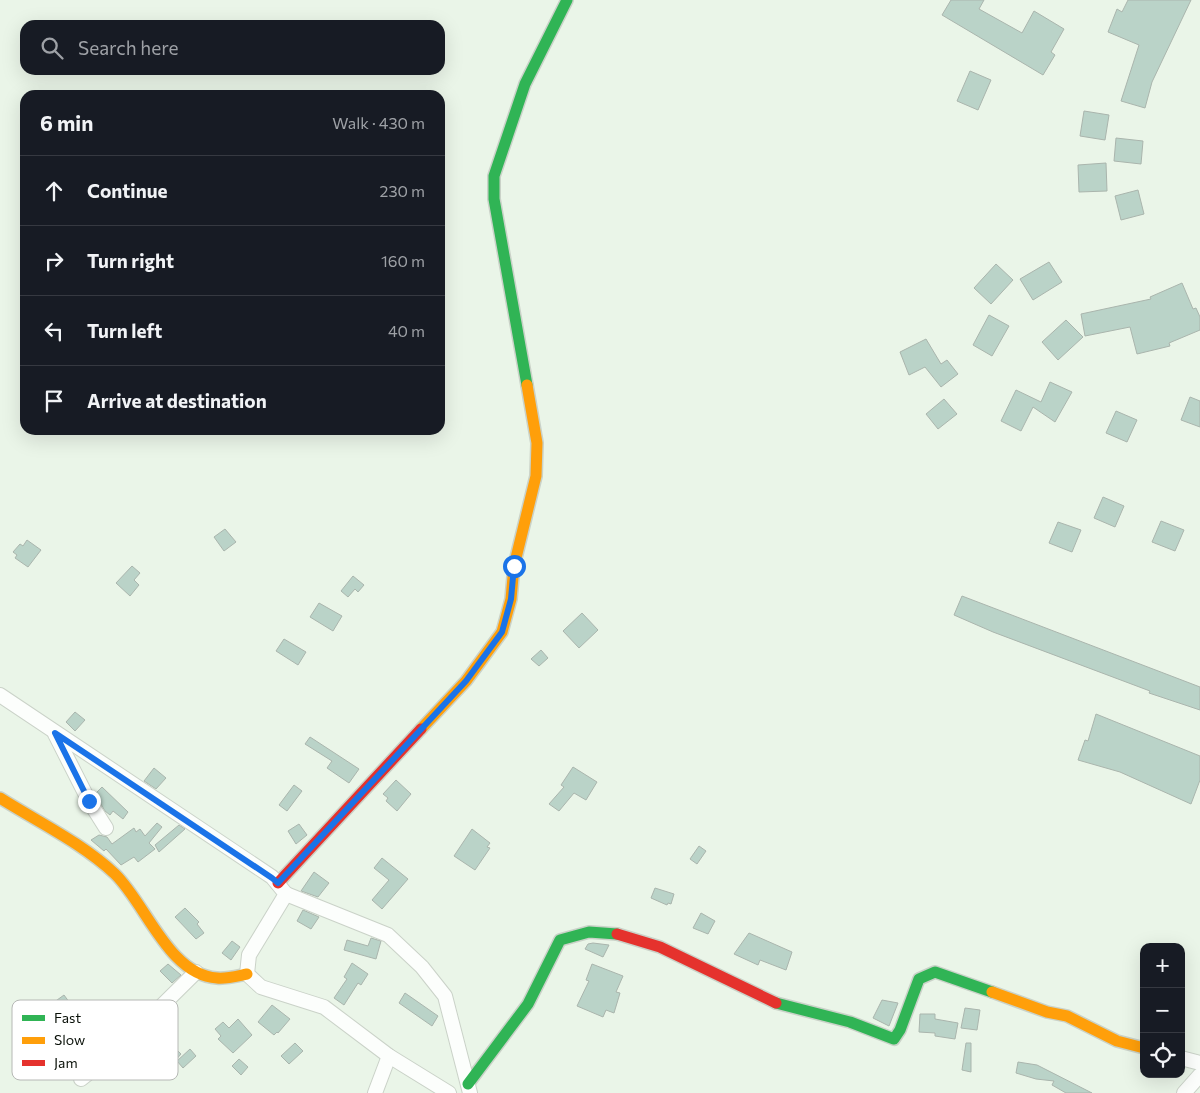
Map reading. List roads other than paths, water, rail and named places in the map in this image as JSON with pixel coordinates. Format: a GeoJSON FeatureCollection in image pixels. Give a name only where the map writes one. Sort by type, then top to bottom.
{"type":"FeatureCollection","features":[{"type":"Feature","properties":{"kind":"street"},"geometry":{"type":"LineString","coordinates":[[247,974],[250,955],[282,889],[466,681],[502,632],[511,599],[514,566],[536,476],[537,443],[494,199],[494,176],[526,84],[567,0]]}},
{"type":"Feature","properties":{"kind":"street"},"geometry":{"type":"LineString","coordinates":[[0,695],[272,878],[282,889],[388,935],[422,967],[445,996],[469,1088]]}},
{"type":"Feature","properties":{"kind":"street"},"geometry":{"type":"LineString","coordinates":[[55,733],[89,801],[106,828]]}},
{"type":"Feature","properties":{"kind":"street"},"geometry":{"type":"LineString","coordinates":[[0,798],[116,874],[134,895],[165,942],[196,972],[212,978],[224,979],[247,974]]}},
{"type":"Feature","properties":{"kind":"street"},"geometry":{"type":"LineString","coordinates":[[469,1088],[528,1004],[560,940],[592,932],[627,937],[661,948],[714,972],[734,985],[766,999],[864,1026],[894,1039],[900,1030],[919,979],[935,972],[1047,1012],[1067,1016],[1117,1041],[1140,1047]]}},
{"type":"Feature","properties":{"kind":"street"},"geometry":{"type":"LineString","coordinates":[[168,1000],[196,972]]}},
{"type":"Feature","properties":{"kind":"street"},"geometry":{"type":"LineString","coordinates":[[247,974],[262,987],[324,1006],[389,1056],[449,1093]]}},
{"type":"Feature","properties":{"kind":"street"},"geometry":{"type":"LineString","coordinates":[[375,1093],[389,1056]]}},
{"type":"Feature","properties":{"kind":"street"},"geometry":{"type":"LineString","coordinates":[[1185,1059],[1200,1063]]}},
{"type":"Feature","properties":{"kind":"street"},"geometry":{"type":"LineString","coordinates":[[1184,1093],[1200,1075]]}}]}
